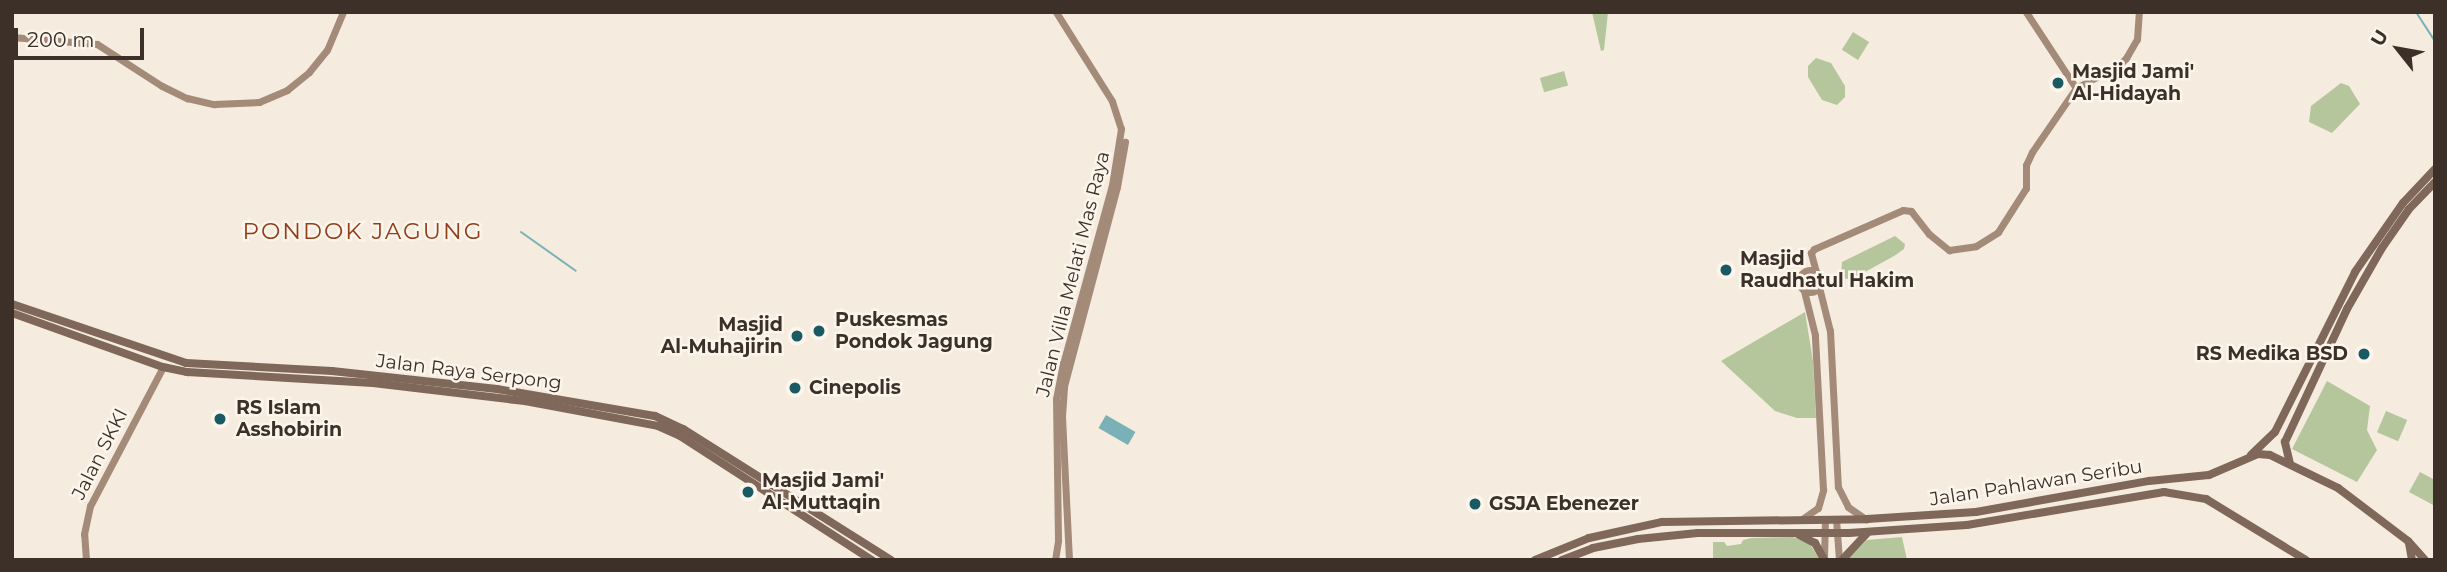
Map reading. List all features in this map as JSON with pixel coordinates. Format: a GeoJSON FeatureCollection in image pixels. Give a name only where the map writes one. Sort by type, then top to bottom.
{"type":"FeatureCollection","features":[{"type":"Feature","properties":{"kind":"main road","name":"Jalan Pahlawan Seribu"},"geometry":{"type":"LineString","coordinates":[[1535,560],[1589,538],[1662,522],[1867,519],[1976,512],[2149,481],[2202,477],[2227,468],[2251,455],[2275,432],[2355,272],[2403,203],[2435,169]]}},
{"type":"Feature","properties":{"kind":"main road"},"geometry":{"type":"LineString","coordinates":[[2275,432],[2274,445],[2278,447],[2285,442],[2364,276],[2409,209],[2435,182]]}},
{"type":"Feature","properties":{"kind":"main road","name":"Jalan Raya Serpong"},"geometry":{"type":"LineString","coordinates":[[12,304],[172,359],[234,371]]}},
{"type":"Feature","properties":{"kind":"main road","name":"Jalan Raya Serpong"},"geometry":{"type":"LineString","coordinates":[[12,313],[163,368],[373,383],[553,402],[659,426],[708,450],[886,558]]}},
{"type":"Feature","properties":{"kind":"main road"},"geometry":{"type":"LineString","coordinates":[[2285,442],[2290,464]]}},
{"type":"Feature","properties":{"kind":"main road","name":"Jalan Raya Serpong"},"geometry":{"type":"LineString","coordinates":[[708,450],[872,560]]}},
{"type":"Feature","properties":{"kind":"main road"},"geometry":{"type":"LineString","coordinates":[[2251,455],[2270,455],[2352,497],[2408,541],[2425,560]]}},
{"type":"Feature","properties":{"kind":"main road","name":"Jalan Pahlawan Seribu"},"geometry":{"type":"LineString","coordinates":[[1562,560],[1593,548],[1638,538],[1698,533],[1868,532],[1979,524],[2164,492],[2196,496],[2215,503],[2260,535],[2306,560]]}},
{"type":"Feature","properties":{"kind":"main road"},"geometry":{"type":"LineString","coordinates":[[1786,532],[1812,540],[1824,560]]}},
{"type":"Feature","properties":{"kind":"main road"},"geometry":{"type":"LineString","coordinates":[[1840,560],[1868,532]]}},
{"type":"Feature","properties":{"kind":"main road"},"geometry":{"type":"LineString","coordinates":[[2408,541],[2412,560]]}},
{"type":"Feature","properties":{"kind":"street"},"geometry":{"type":"LineString","coordinates":[[12,37],[97,44],[162,86],[187,98],[214,104],[259,102],[287,90],[309,72],[327,50],[343,12]]}},
{"type":"Feature","properties":{"kind":"street","name":"Jalan Villa Melati Mas Raya"},"geometry":{"type":"LineString","coordinates":[[1059,12],[1116,110],[1121,129],[1122,152],[1064,386],[1062,435],[1069,560]]}},
{"type":"Feature","properties":{"kind":"street"},"geometry":{"type":"LineString","coordinates":[[2026,12],[2076,88]]}},
{"type":"Feature","properties":{"kind":"street"},"geometry":{"type":"LineString","coordinates":[[1867,519],[1848,507],[1838,487],[1830,331],[1819,287],[1820,277],[1811,253],[1814,249],[1903,210],[1911,211],[1938,244],[1949,250],[1976,246],[1993,237],[2004,227],[2026,188],[2026,165],[2032,152],[2076,88],[2119,65],[2126,58],[2137,39],[2139,12]]}},
{"type":"Feature","properties":{"kind":"street","name":"Jalan Villa Melati Mas Raya"},"geometry":{"type":"LineString","coordinates":[[1055,560],[1058,540],[1055,408],[1060,377],[1122,152]]}},
{"type":"Feature","properties":{"kind":"street"},"geometry":{"type":"LineString","coordinates":[[1801,520],[1818,508],[1823,490],[1815,335],[1804,291],[1799,284],[1800,275],[1806,271],[1816,272]]}},
{"type":"Feature","properties":{"kind":"street"},"geometry":{"type":"LineString","coordinates":[[1804,291],[1811,292],[1819,287]]}},
{"type":"Feature","properties":{"kind":"street","name":"Jalan SKKI"},"geometry":{"type":"LineString","coordinates":[[86,560],[84,534],[90,506],[163,368]]}},
{"type":"Feature","properties":{"kind":"street"},"geometry":{"type":"LineString","coordinates":[[1824,560],[1825,519]]}},
{"type":"Feature","properties":{"kind":"street"},"geometry":{"type":"LineString","coordinates":[[1836,519],[1840,560]]}},
{"type":"Feature","properties":{"kind":"green space"},"geometry":{"type":"Polygon","coordinates":[[[1592,12],[1608,12],[1604,50],[1601,51],[1592,12]]]}},
{"type":"Feature","properties":{"kind":"green space"},"geometry":{"type":"Polygon","coordinates":[[[1853,32],[1869,42],[1858,60],[1842,50],[1853,32]]]}},
{"type":"Feature","properties":{"kind":"green space"},"geometry":{"type":"Polygon","coordinates":[[[1816,58],[1831,63],[1845,86],[1845,97],[1837,105],[1822,100],[1808,77],[1808,66],[1816,58]]]}},
{"type":"Feature","properties":{"kind":"green space"},"geometry":{"type":"Polygon","coordinates":[[[1564,71],[1568,85],[1544,92],[1540,78],[1564,71]]]}},
{"type":"Feature","properties":{"kind":"green space"},"geometry":{"type":"Polygon","coordinates":[[[2341,83],[2349,86],[2360,104],[2332,133],[2309,122],[2311,106],[2341,83]]]}},
{"type":"Feature","properties":{"kind":"green space"},"geometry":{"type":"Polygon","coordinates":[[[1895,236],[1905,244],[1904,249],[1854,278],[1846,279],[1841,275],[1842,262],[1895,236]]]}},
{"type":"Feature","properties":{"kind":"green space"},"geometry":{"type":"Polygon","coordinates":[[[1805,312],[1813,361],[1816,418],[1797,418],[1775,411],[1721,361],[1805,312]]]}},
{"type":"Feature","properties":{"kind":"green space"},"geometry":{"type":"Polygon","coordinates":[[[2327,381],[2370,406],[2367,430],[2377,450],[2357,482],[2292,449],[2327,381]]]}},
{"type":"Feature","properties":{"kind":"green space"},"geometry":{"type":"Polygon","coordinates":[[[2386,411],[2407,420],[2398,441],[2377,432],[2386,411]]]}},
{"type":"Feature","properties":{"kind":"green space"},"geometry":{"type":"Polygon","coordinates":[[[2420,472],[2435,480],[2435,506],[2409,492],[2420,472]]]}},
{"type":"Feature","properties":{"kind":"green space"},"geometry":{"type":"Polygon","coordinates":[[[1793,537],[1810,544],[1820,560],[1713,560],[1713,542],[1724,542],[1727,546],[1741,544],[1743,540],[1751,538],[1793,537]]]}},
{"type":"Feature","properties":{"kind":"green space"},"geometry":{"type":"Polygon","coordinates":[[[1902,537],[1907,560],[1846,560],[1867,540],[1902,537]]]}},
{"type":"Feature","properties":{"kind":"water"},"geometry":{"type":"Polygon","coordinates":[[[1106,415],[1135,432],[1128,445],[1098,428],[1106,415]]]}},
{"type":"Feature","properties":{"kind":"waterway"},"geometry":{"type":"LineString","coordinates":[[2416,12],[2435,41]]}},
{"type":"Feature","properties":{"kind":"waterway"},"geometry":{"type":"LineString","coordinates":[[521,232],[576,271]]}},
{"type":"Feature","properties":{"kind":"place","name":"Masjid Jami' Al-Hidayah"},"geometry":{"type":"Point","coordinates":[2058,83]}},
{"type":"Feature","properties":{"kind":"place","name":"Masjid Raudhatul Hakim"},"geometry":{"type":"Point","coordinates":[1726,270]}},
{"type":"Feature","properties":{"kind":"place","name":"Puskesmas Pondok Jagung"},"geometry":{"type":"Point","coordinates":[819,331]}},
{"type":"Feature","properties":{"kind":"place","name":"Masjid Al-Muhajirin"},"geometry":{"type":"Point","coordinates":[797,336]}},
{"type":"Feature","properties":{"kind":"place","name":"RS Medika BSD"},"geometry":{"type":"Point","coordinates":[2364,354]}},
{"type":"Feature","properties":{"kind":"place","name":"Cinepolis"},"geometry":{"type":"Point","coordinates":[795,388]}},
{"type":"Feature","properties":{"kind":"place","name":"RS Islam Asshobirin"},"geometry":{"type":"Point","coordinates":[220,419]}},
{"type":"Feature","properties":{"kind":"place","name":"Masjid Jami' Al-Muttaqin"},"geometry":{"type":"Point","coordinates":[748,492]}},
{"type":"Feature","properties":{"kind":"place","name":"GSJA Ebenezer"},"geometry":{"type":"Point","coordinates":[1475,504]}},
{"type":"Feature","properties":{"kind":"district","name":"PONDOK JAGUNG"},"geometry":{"type":"Point","coordinates":[363,231]}}]}
